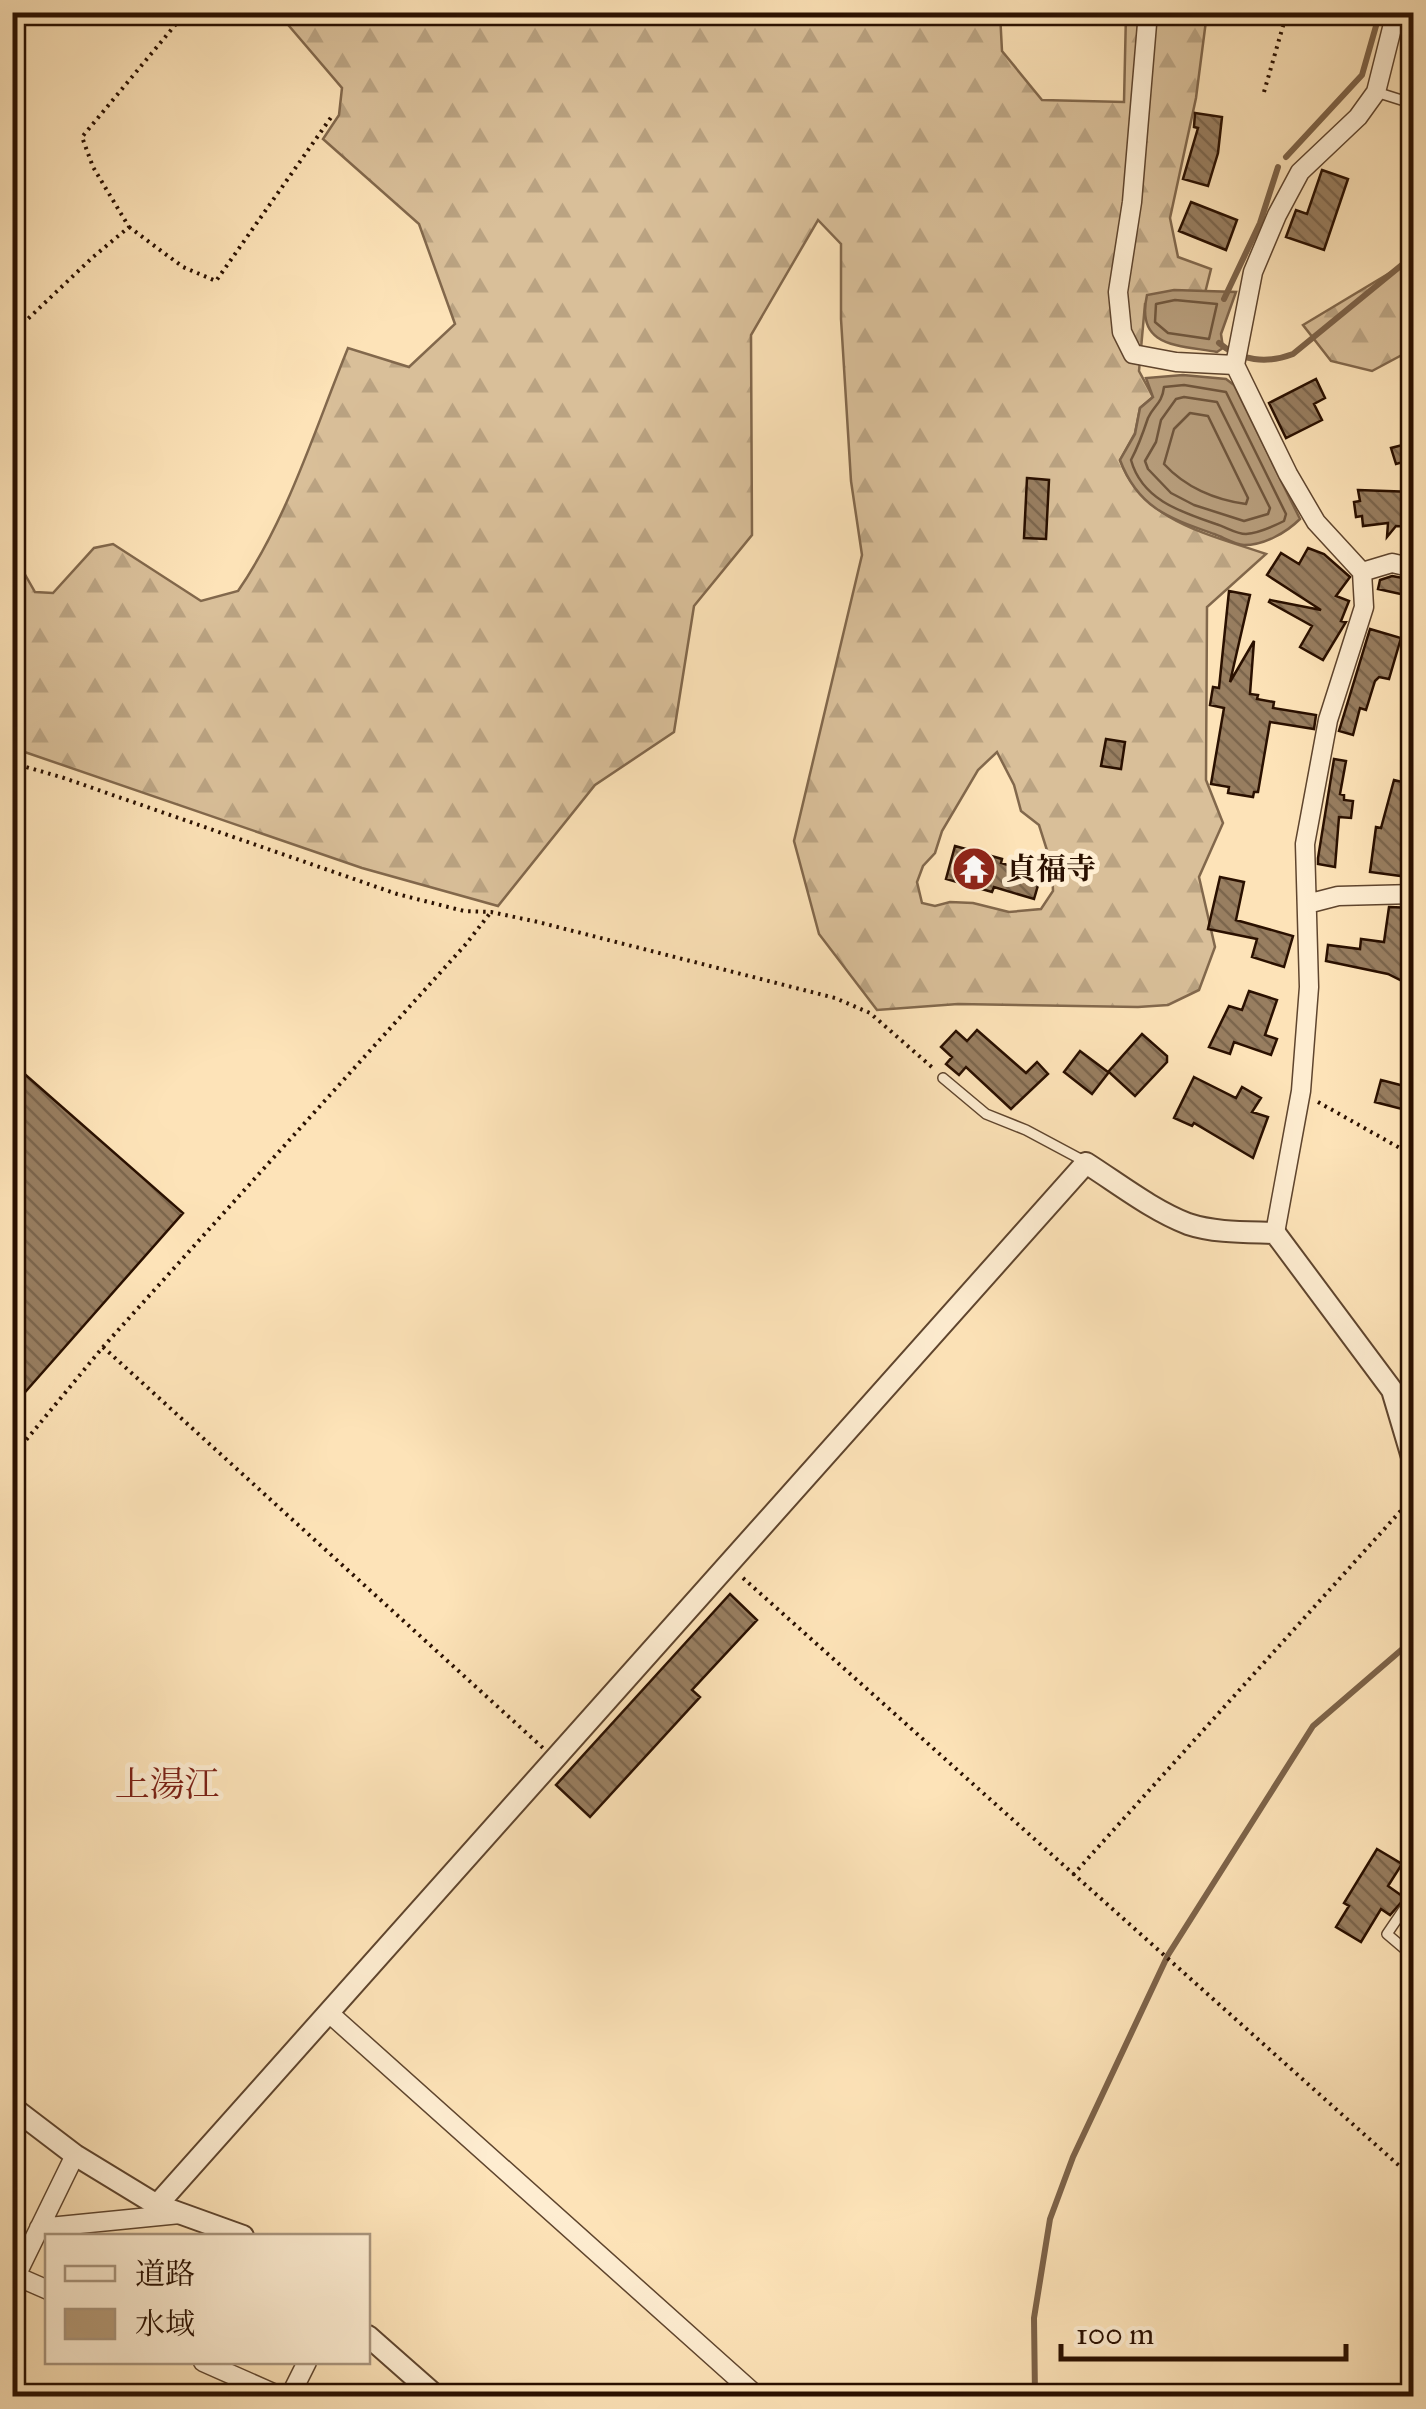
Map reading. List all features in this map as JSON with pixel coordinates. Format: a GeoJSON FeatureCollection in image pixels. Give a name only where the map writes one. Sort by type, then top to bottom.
{"type":"FeatureCollection","features":[{"type":"Feature","properties":{"kind":"street"},"geometry":{"type":"LineString","coordinates":[[1148,12],[1132,202],[1118,292],[1122,332],[1133,354],[1176,362],[1237,356]]}},
{"type":"Feature","properties":{"kind":"street"},"geometry":{"type":"LineString","coordinates":[[1396,12],[1376,92],[1358,118],[1300,172],[1277,215],[1253,272],[1237,356],[1288,474],[1316,522],[1362,572],[1364,607],[1328,720],[1305,844],[1308,986],[1301,1092],[1275,1233],[1392,1390],[1414,1464]]}},
{"type":"Feature","properties":{"kind":"street"},"geometry":{"type":"LineString","coordinates":[[1362,572],[1392,563],[1414,568]]}},
{"type":"Feature","properties":{"kind":"street"},"geometry":{"type":"LineString","coordinates":[[1307,904],[1338,896],[1414,894]]}},
{"type":"Feature","properties":{"kind":"street"},"geometry":{"type":"LineString","coordinates":[[157,2205],[1086,1162],[1157,1209],[1191,1225],[1275,1233]]}},
{"type":"Feature","properties":{"kind":"street"},"geometry":{"type":"LineString","coordinates":[[329,2013],[757,2396]]}},
{"type":"Feature","properties":{"kind":"street"},"geometry":{"type":"LineString","coordinates":[[12,2107],[75,2155],[157,2205],[237,2234]]}},
{"type":"Feature","properties":{"kind":"street"},"geometry":{"type":"LineString","coordinates":[[45,2289],[14,2280],[75,2155]]}},
{"type":"Feature","properties":{"kind":"street"},"geometry":{"type":"LineString","coordinates":[[38,2228],[180,2214]]}},
{"type":"Feature","properties":{"kind":"street"},"geometry":{"type":"LineString","coordinates":[[370,2338],[436,2396]]}},
{"type":"Feature","properties":{"kind":"street"},"geometry":{"type":"LineString","coordinates":[[208,2364],[280,2396]]}},
{"type":"Feature","properties":{"kind":"street"},"geometry":{"type":"LineString","coordinates":[[290,2396],[306,2364]]}},
{"type":"Feature","properties":{"kind":"lane"},"geometry":{"type":"LineString","coordinates":[[1376,92],[1414,104]]}},
{"type":"Feature","properties":{"kind":"lane"},"geometry":{"type":"LineString","coordinates":[[943,1078],[986,1114],[1086,1162]]}},
{"type":"Feature","properties":{"kind":"lane"},"geometry":{"type":"LineString","coordinates":[[1406,1906],[1387,1934],[1414,1957]]}},
{"type":"Feature","properties":{"kind":"path"},"geometry":{"type":"LineString","coordinates":[[186,12],[82,137],[94,167],[129,227],[182,267],[216,281],[332,116]]}},
{"type":"Feature","properties":{"kind":"path"},"geometry":{"type":"LineString","coordinates":[[1264,92],[1287,12]]}},
{"type":"Feature","properties":{"kind":"path"},"geometry":{"type":"LineString","coordinates":[[12,334],[129,227]]}},
{"type":"Feature","properties":{"kind":"path"},"geometry":{"type":"LineString","coordinates":[[12,764],[61,776],[397,894],[464,911],[491,912],[835,998],[870,1013],[943,1078]]}},
{"type":"Feature","properties":{"kind":"path"},"geometry":{"type":"LineString","coordinates":[[12,1457],[103,1347],[491,912]]}},
{"type":"Feature","properties":{"kind":"path"},"geometry":{"type":"LineString","coordinates":[[1301,1092],[1414,1156]]}},
{"type":"Feature","properties":{"kind":"path"},"geometry":{"type":"LineString","coordinates":[[103,1347],[554,1758]]}},
{"type":"Feature","properties":{"kind":"path"},"geometry":{"type":"LineString","coordinates":[[1073,1875],[1414,1496]]}},
{"type":"Feature","properties":{"kind":"path"},"geometry":{"type":"LineString","coordinates":[[727,1564],[1414,2179]]}},
{"type":"Feature","properties":{"kind":"green space"},"geometry":{"type":"Polygon","coordinates":[[[515,12],[527,17],[528,12],[1000,13],[1002,51],[1042,100],[1124,102],[1126,13],[1207,13],[1196,98],[1170,218],[1178,257],[1211,269],[1205,293],[1145,304],[1139,371],[1153,397],[1140,408],[1135,433],[1120,460],[1131,481],[1161,512],[1201,532],[1266,554],[1207,607],[1206,780],[1223,823],[1199,877],[1215,947],[1199,990],[1168,1005],[1138,1007],[958,1004],[877,1010],[819,934],[794,841],[862,555],[851,481],[841,319],[841,244],[818,220],[751,335],[752,535],[694,606],[674,732],[595,785],[498,906],[362,868],[13,748],[12,563],[23,571],[35,592],[53,593],[94,548],[113,544],[201,601],[238,591],[272,534],[348,348],[409,367],[455,324],[419,224],[323,139],[339,115],[342,88],[278,13],[515,12]],[[997,752],[978,770],[942,831],[935,853],[923,866],[917,882],[922,903],[973,903],[1009,912],[1041,909],[1053,891],[1052,866],[1039,825],[1021,811],[1014,785],[997,752]]]}},
{"type":"Feature","properties":{"kind":"green space"},"geometry":{"type":"Polygon","coordinates":[[[1413,259],[1413,349],[1372,371],[1331,361],[1303,325],[1413,259]]]}},
{"type":"Feature","properties":{"kind":"water"},"geometry":{"type":"Polygon","coordinates":[[[1174,290],[1236,292],[1221,334],[1223,348],[1217,352],[1188,348],[1163,341],[1154,334],[1145,312],[1147,295],[1174,290]]]}},
{"type":"Feature","properties":{"kind":"water"},"geometry":{"type":"Polygon","coordinates":[[[1183,375],[1226,379],[1234,385],[1300,519],[1281,533],[1252,544],[1232,542],[1157,509],[1127,476],[1120,460],[1135,434],[1140,408],[1153,397],[1146,378],[1183,375]]]}},
{"type":"Feature","properties":{"kind":"building"},"geometry":{"type":"Polygon","coordinates":[[[1195,113],[1222,117],[1218,153],[1208,186],[1183,179],[1198,128],[1194,127],[1195,113]]]}},
{"type":"Feature","properties":{"kind":"building"},"geometry":{"type":"Polygon","coordinates":[[[1322,170],[1348,179],[1324,250],[1286,237],[1296,210],[1307,214],[1322,170]]]}},
{"type":"Feature","properties":{"kind":"building"},"geometry":{"type":"Polygon","coordinates":[[[1191,202],[1237,220],[1226,250],[1179,231],[1191,202]]]}},
{"type":"Feature","properties":{"kind":"building"},"geometry":{"type":"Polygon","coordinates":[[[1316,379],[1325,398],[1314,404],[1322,420],[1286,438],[1269,403],[1316,379]]]}},
{"type":"Feature","properties":{"kind":"building"},"geometry":{"type":"Polygon","coordinates":[[[1414,442],[1414,459],[1396,464],[1391,448],[1414,442]]]}},
{"type":"Feature","properties":{"kind":"building"},"geometry":{"type":"Polygon","coordinates":[[[1027,478],[1049,480],[1046,539],[1024,538],[1027,478]]]}},
{"type":"Feature","properties":{"kind":"building"},"geometry":{"type":"Polygon","coordinates":[[[1358,490],[1414,492],[1414,527],[1396,526],[1387,537],[1388,523],[1363,526],[1362,516],[1356,517],[1354,502],[1360,501],[1358,490]]]}},
{"type":"Feature","properties":{"kind":"building"},"geometry":{"type":"Polygon","coordinates":[[[1308,548],[1324,554],[1350,577],[1336,596],[1349,601],[1341,621],[1346,622],[1323,660],[1300,647],[1312,626],[1269,602],[1321,610],[1267,575],[1281,553],[1299,564],[1308,548]]]}},
{"type":"Feature","properties":{"kind":"building"},"geometry":{"type":"Polygon","coordinates":[[[1392,576],[1414,580],[1414,597],[1378,589],[1380,580],[1392,576]]]}},
{"type":"Feature","properties":{"kind":"building"},"geometry":{"type":"Polygon","coordinates":[[[1229,591],[1250,595],[1230,682],[1254,641],[1250,694],[1274,702],[1273,708],[1316,715],[1314,729],[1270,722],[1258,792],[1253,797],[1228,793],[1229,787],[1211,784],[1224,708],[1210,705],[1213,687],[1219,688],[1229,591]]]}},
{"type":"Feature","properties":{"kind":"building"},"geometry":{"type":"Polygon","coordinates":[[[1370,629],[1401,638],[1389,679],[1379,677],[1375,681],[1366,710],[1360,708],[1353,735],[1339,731],[1370,629]]]}},
{"type":"Feature","properties":{"kind":"building"},"geometry":{"type":"Polygon","coordinates":[[[1106,739],[1125,742],[1121,769],[1101,766],[1106,739]]]}},
{"type":"Feature","properties":{"kind":"building"},"geometry":{"type":"Polygon","coordinates":[[[1334,759],[1346,761],[1340,794],[1344,800],[1353,801],[1351,818],[1339,817],[1335,867],[1318,864],[1334,759]]]}},
{"type":"Feature","properties":{"kind":"building"},"geometry":{"type":"Polygon","coordinates":[[[1394,780],[1414,785],[1414,825],[1408,823],[1401,876],[1370,872],[1376,827],[1381,828],[1394,780]]]}},
{"type":"Feature","properties":{"kind":"building","name":"貞福寺"},"geometry":{"type":"Polygon","coordinates":[[[955,846],[1041,875],[1034,899],[946,879],[955,846]]]}},
{"type":"Feature","properties":{"kind":"building"},"geometry":{"type":"Polygon","coordinates":[[[1220,877],[1244,882],[1236,920],[1293,936],[1284,967],[1252,957],[1257,939],[1208,929],[1220,877]]]}},
{"type":"Feature","properties":{"kind":"building"},"geometry":{"type":"Polygon","coordinates":[[[1389,907],[1414,908],[1409,956],[1414,959],[1414,987],[1388,974],[1326,961],[1328,945],[1360,949],[1361,939],[1384,942],[1389,907]]]}},
{"type":"Feature","properties":{"kind":"building"},"geometry":{"type":"Polygon","coordinates":[[[1249,991],[1277,1000],[1265,1035],[1277,1039],[1271,1055],[1234,1042],[1230,1054],[1209,1047],[1229,1006],[1242,1010],[1249,991]]]}},
{"type":"Feature","properties":{"kind":"building"},"geometry":{"type":"Polygon","coordinates":[[[977,1030],[1026,1073],[1037,1062],[1048,1074],[1011,1109],[966,1067],[959,1075],[946,1064],[952,1057],[941,1047],[956,1031],[967,1041],[977,1030]]]}},
{"type":"Feature","properties":{"kind":"building"},"geometry":{"type":"Polygon","coordinates":[[[1142,1034],[1167,1056],[1167,1062],[1135,1096],[1109,1072],[1092,1094],[1064,1072],[1080,1051],[1108,1072],[1142,1034]]]}},
{"type":"Feature","properties":{"kind":"building"},"geometry":{"type":"Polygon","coordinates":[[[12,1063],[183,1213],[12,1407],[12,1063]]]}},
{"type":"Feature","properties":{"kind":"building"},"geometry":{"type":"Polygon","coordinates":[[[1194,1077],[1236,1098],[1242,1087],[1261,1098],[1252,1112],[1268,1117],[1253,1158],[1194,1123],[1192,1126],[1174,1118],[1194,1077]]]}},
{"type":"Feature","properties":{"kind":"building"},"geometry":{"type":"Polygon","coordinates":[[[1381,1080],[1408,1087],[1402,1109],[1375,1102],[1381,1080]]]}},
{"type":"Feature","properties":{"kind":"building"},"geometry":{"type":"Polygon","coordinates":[[[730,1594],[757,1620],[692,1690],[700,1697],[590,1817],[556,1785],[730,1594]]]}},
{"type":"Feature","properties":{"kind":"building"},"geometry":{"type":"Polygon","coordinates":[[[1377,1849],[1402,1864],[1388,1886],[1405,1898],[1390,1915],[1381,1909],[1361,1942],[1336,1927],[1349,1906],[1344,1903],[1377,1849]]]}},
{"type":"Feature","properties":{"kind":"waterway"},"geometry":{"type":"LineString","coordinates":[[1286,157],[1362,75],[1380,12]]}},
{"type":"Feature","properties":{"kind":"waterway"},"geometry":{"type":"LineString","coordinates":[[1224,299],[1260,223],[1278,167]]}},
{"type":"Feature","properties":{"kind":"waterway"},"geometry":{"type":"LineString","coordinates":[[1219,343],[1254,359],[1293,354],[1414,255]]}},
{"type":"Feature","properties":{"kind":"waterway"},"geometry":{"type":"LineString","coordinates":[[1035,2396],[1034,2318],[1050,2219],[1073,2157],[1168,1955],[1313,1726],[1414,1639]]}},
{"type":"Feature","properties":{"kind":"place","name":"貞福寺"},"geometry":{"type":"Point","coordinates":[974,869]}},
{"type":"Feature","properties":{"kind":"district","name":"上湯江"},"geometry":{"type":"Point","coordinates":[167,1784]}}]}
